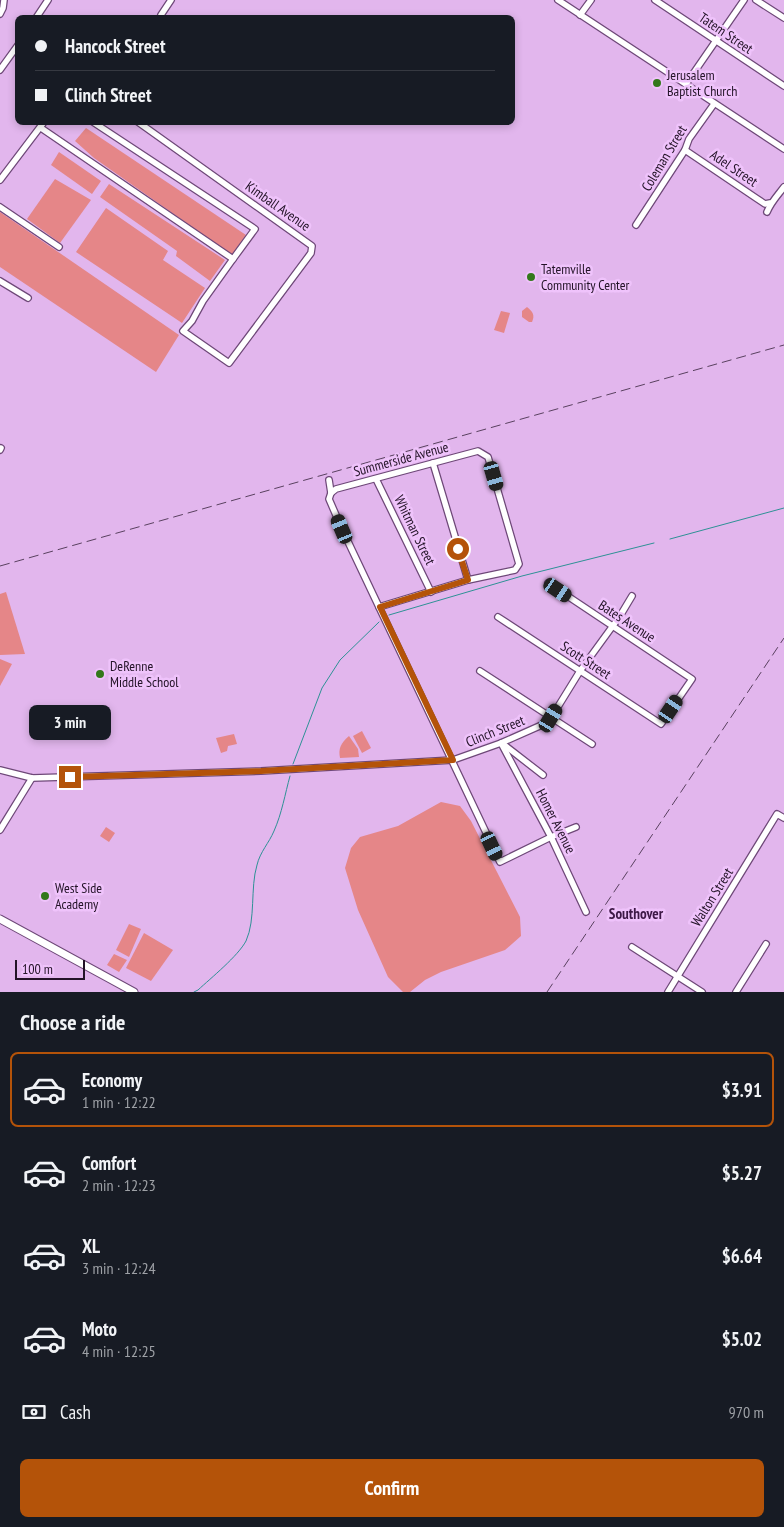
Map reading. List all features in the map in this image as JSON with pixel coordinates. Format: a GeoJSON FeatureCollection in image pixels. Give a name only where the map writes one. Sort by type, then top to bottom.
{"type":"FeatureCollection","features":[{"type":"Feature","properties":{"kind":"main road"},"geometry":{"type":"LineString","coordinates":[[0,919],[134,992]]}},
{"type":"Feature","properties":{"kind":"street"},"geometry":{"type":"LineString","coordinates":[[0,14],[4,0]]}},
{"type":"Feature","properties":{"kind":"street"},"geometry":{"type":"LineString","coordinates":[[38,15],[48,0]]}},
{"type":"Feature","properties":{"kind":"street"},"geometry":{"type":"LineString","coordinates":[[161,15],[171,0]]}},
{"type":"Feature","properties":{"kind":"street"},"geometry":{"type":"LineString","coordinates":[[558,0],[784,149]]}},
{"type":"Feature","properties":{"kind":"street"},"geometry":{"type":"LineString","coordinates":[[580,15],[590,0]]}},
{"type":"Feature","properties":{"kind":"street","name":"Tatem Street"},"geometry":{"type":"LineString","coordinates":[[655,0],[784,86]]}},
{"type":"Feature","properties":{"kind":"street"},"geometry":{"type":"LineString","coordinates":[[686,84],[744,0]]}},
{"type":"Feature","properties":{"kind":"street"},"geometry":{"type":"LineString","coordinates":[[756,0],[784,18]]}},
{"type":"Feature","properties":{"kind":"street"},"geometry":{"type":"LineString","coordinates":[[0,70],[15,49]]}},
{"type":"Feature","properties":{"kind":"street","name":"Coleman Street"},"geometry":{"type":"LineString","coordinates":[[636,225],[685,150],[689,139],[714,104]]}},
{"type":"Feature","properties":{"kind":"street"},"geometry":{"type":"LineString","coordinates":[[0,180],[42,125],[233,259],[254,229],[98,125]]}},
{"type":"Feature","properties":{"kind":"street","name":"Kimball Avenue"},"geometry":{"type":"LineString","coordinates":[[142,125],[312,246],[311,253],[229,363],[183,331],[192,321],[203,301],[233,259]]}},
{"type":"Feature","properties":{"kind":"street","name":"Adel Street"},"geometry":{"type":"LineString","coordinates":[[685,150],[765,204],[770,203]]}},
{"type":"Feature","properties":{"kind":"street"},"geometry":{"type":"LineString","coordinates":[[767,212],[770,203],[774,201],[784,187]]}},
{"type":"Feature","properties":{"kind":"street"},"geometry":{"type":"LineString","coordinates":[[0,207],[59,248]]}},
{"type":"Feature","properties":{"kind":"street"},"geometry":{"type":"LineString","coordinates":[[0,281],[28,298]]}},
{"type":"Feature","properties":{"kind":"street","name":"Summerside Avenue"},"geometry":{"type":"LineString","coordinates":[[331,493],[336,489],[478,451],[488,458],[519,564],[515,570],[468,580]]}},
{"type":"Feature","properties":{"kind":"street"},"geometry":{"type":"LineString","coordinates":[[380,607],[468,580],[433,463]]}},
{"type":"Feature","properties":{"kind":"street","name":"Whitman Street"},"geometry":{"type":"LineString","coordinates":[[376,479],[431,592]]}},
{"type":"Feature","properties":{"kind":"street"},"geometry":{"type":"LineString","coordinates":[[329,480],[331,493],[329,499],[370,591],[380,607],[500,862],[550,837],[576,827]]}},
{"type":"Feature","properties":{"kind":"street","name":"Bates Avenue"},"geometry":{"type":"LineString","coordinates":[[548,583],[692,679],[661,724]]}},
{"type":"Feature","properties":{"kind":"street","name":"Clinch Street"},"geometry":{"type":"LineString","coordinates":[[0,770],[32,778],[261,771],[453,760],[501,743],[544,724],[551,718],[580,671],[632,596]]}},
{"type":"Feature","properties":{"kind":"street","name":"Scott Street"},"geometry":{"type":"LineString","coordinates":[[498,617],[661,724]]}},
{"type":"Feature","properties":{"kind":"street"},"geometry":{"type":"LineString","coordinates":[[480,671],[592,744]]}},
{"type":"Feature","properties":{"kind":"street"},"geometry":{"type":"LineString","coordinates":[[501,743],[543,775]]}},
{"type":"Feature","properties":{"kind":"street","name":"Homer Avenue"},"geometry":{"type":"LineString","coordinates":[[501,743],[550,837],[586,912]]}},
{"type":"Feature","properties":{"kind":"street"},"geometry":{"type":"LineString","coordinates":[[0,830],[32,778]]}},
{"type":"Feature","properties":{"kind":"street","name":"Walton Street"},"geometry":{"type":"LineString","coordinates":[[668,992],[778,814],[784,818]]}},
{"type":"Feature","properties":{"kind":"street"},"geometry":{"type":"LineString","coordinates":[[736,992],[766,944]]}},
{"type":"Feature","properties":{"kind":"street"},"geometry":{"type":"LineString","coordinates":[[632,947],[702,992]]}},
{"type":"Feature","properties":{"kind":"shaded area"},"geometry":{"type":"Polygon","coordinates":[[[86,128],[246,235],[232,255],[94,158],[75,141],[86,128]]]}},
{"type":"Feature","properties":{"kind":"shaded area"},"geometry":{"type":"Polygon","coordinates":[[[59,152],[101,181],[92,194],[51,165],[59,152]]]}},
{"type":"Feature","properties":{"kind":"shaded area"},"geometry":{"type":"Polygon","coordinates":[[[55,179],[91,200],[60,243],[27,219],[55,179]]]}},
{"type":"Feature","properties":{"kind":"shaded area"},"geometry":{"type":"Polygon","coordinates":[[[109,184],[225,260],[210,281],[176,256],[177,251],[100,197],[109,184]]]}},
{"type":"Feature","properties":{"kind":"shaded area"},"geometry":{"type":"Polygon","coordinates":[[[106,208],[168,251],[163,260],[205,288],[182,323],[76,252],[106,208]]]}},
{"type":"Feature","properties":{"kind":"shaded area"},"geometry":{"type":"Polygon","coordinates":[[[0,212],[179,335],[156,372],[0,267],[0,212]]]}},
{"type":"Feature","properties":{"kind":"shaded area"},"geometry":{"type":"Polygon","coordinates":[[[527,307],[533,314],[532,322],[522,317],[522,311],[527,307]]]}},
{"type":"Feature","properties":{"kind":"shaded area"},"geometry":{"type":"Polygon","coordinates":[[[501,311],[510,313],[504,333],[494,330],[501,311]]]}},
{"type":"Feature","properties":{"kind":"shaded area"},"geometry":{"type":"Polygon","coordinates":[[[6,592],[25,654],[0,655],[0,594],[6,592]]]}},
{"type":"Feature","properties":{"kind":"shaded area"},"geometry":{"type":"Polygon","coordinates":[[[0,659],[12,664],[0,686],[0,659]]]}},
{"type":"Feature","properties":{"kind":"shaded area"},"geometry":{"type":"Polygon","coordinates":[[[362,731],[371,748],[362,753],[353,736],[362,731]]]}},
{"type":"Feature","properties":{"kind":"shaded area"},"geometry":{"type":"Polygon","coordinates":[[[234,734],[237,744],[228,746],[227,751],[221,753],[216,738],[234,734]]]}},
{"type":"Feature","properties":{"kind":"shaded area"},"geometry":{"type":"Polygon","coordinates":[[[349,736],[358,749],[359,757],[340,758],[339,751],[341,746],[349,736]]]}},
{"type":"Feature","properties":{"kind":"shaded area"},"geometry":{"type":"Polygon","coordinates":[[[441,802],[460,806],[471,821],[520,917],[521,936],[505,950],[441,972],[425,980],[410,992],[403,992],[388,977],[358,910],[345,868],[351,848],[360,837],[398,826],[441,802]]]}},
{"type":"Feature","properties":{"kind":"shaded area"},"geometry":{"type":"Polygon","coordinates":[[[106,827],[115,833],[109,842],[100,836],[106,827]]]}},
{"type":"Feature","properties":{"kind":"shaded area"},"geometry":{"type":"Polygon","coordinates":[[[129,924],[141,929],[129,957],[116,950],[129,924]]]}},
{"type":"Feature","properties":{"kind":"shaded area"},"geometry":{"type":"Polygon","coordinates":[[[144,933],[173,950],[151,981],[126,968],[144,933]]]}},
{"type":"Feature","properties":{"kind":"shaded area"},"geometry":{"type":"Polygon","coordinates":[[[114,954],[127,960],[119,972],[107,965],[114,954]]]}},
{"type":"Feature","properties":{"kind":"waterway"},"geometry":{"type":"LineString","coordinates":[[670,539],[784,508]]}},
{"type":"Feature","properties":{"kind":"waterway"},"geometry":{"type":"LineString","coordinates":[[389,615],[522,576],[654,543]]}},
{"type":"Feature","properties":{"kind":"waterway"},"geometry":{"type":"LineString","coordinates":[[293,764],[322,688],[340,660],[379,622]]}},
{"type":"Feature","properties":{"kind":"waterway"},"geometry":{"type":"LineString","coordinates":[[194,992],[231,960],[246,941],[251,923],[257,865],[277,824],[290,776]]}},
{"type":"Feature","properties":{"kind":"railway"},"geometry":{"type":"LineString","coordinates":[[0,566],[784,345]]}},
{"type":"Feature","properties":{"kind":"railway"},"geometry":{"type":"LineString","coordinates":[[547,992],[784,638]]}},
{"type":"Feature","properties":{"kind":"place","name":"Jerusalem Baptist Church"},"geometry":{"type":"Point","coordinates":[657,83]}},
{"type":"Feature","properties":{"kind":"place","name":"Tatemville Community Center"},"geometry":{"type":"Point","coordinates":[531,277]}},
{"type":"Feature","properties":{"kind":"place","name":"DeRenne Middle School"},"geometry":{"type":"Point","coordinates":[100,674]}},
{"type":"Feature","properties":{"kind":"place","name":"West Side Academy"},"geometry":{"type":"Point","coordinates":[45,896]}},
{"type":"Feature","properties":{"kind":"district","name":"Southover"},"geometry":{"type":"Point","coordinates":[636,913]}},
{"type":"Feature","properties":{"kind":"route"},"geometry":{"type":"LineString","coordinates":[[70,777],[261,771],[453,760],[380,607],[468,580],[458,549]]}}]}
